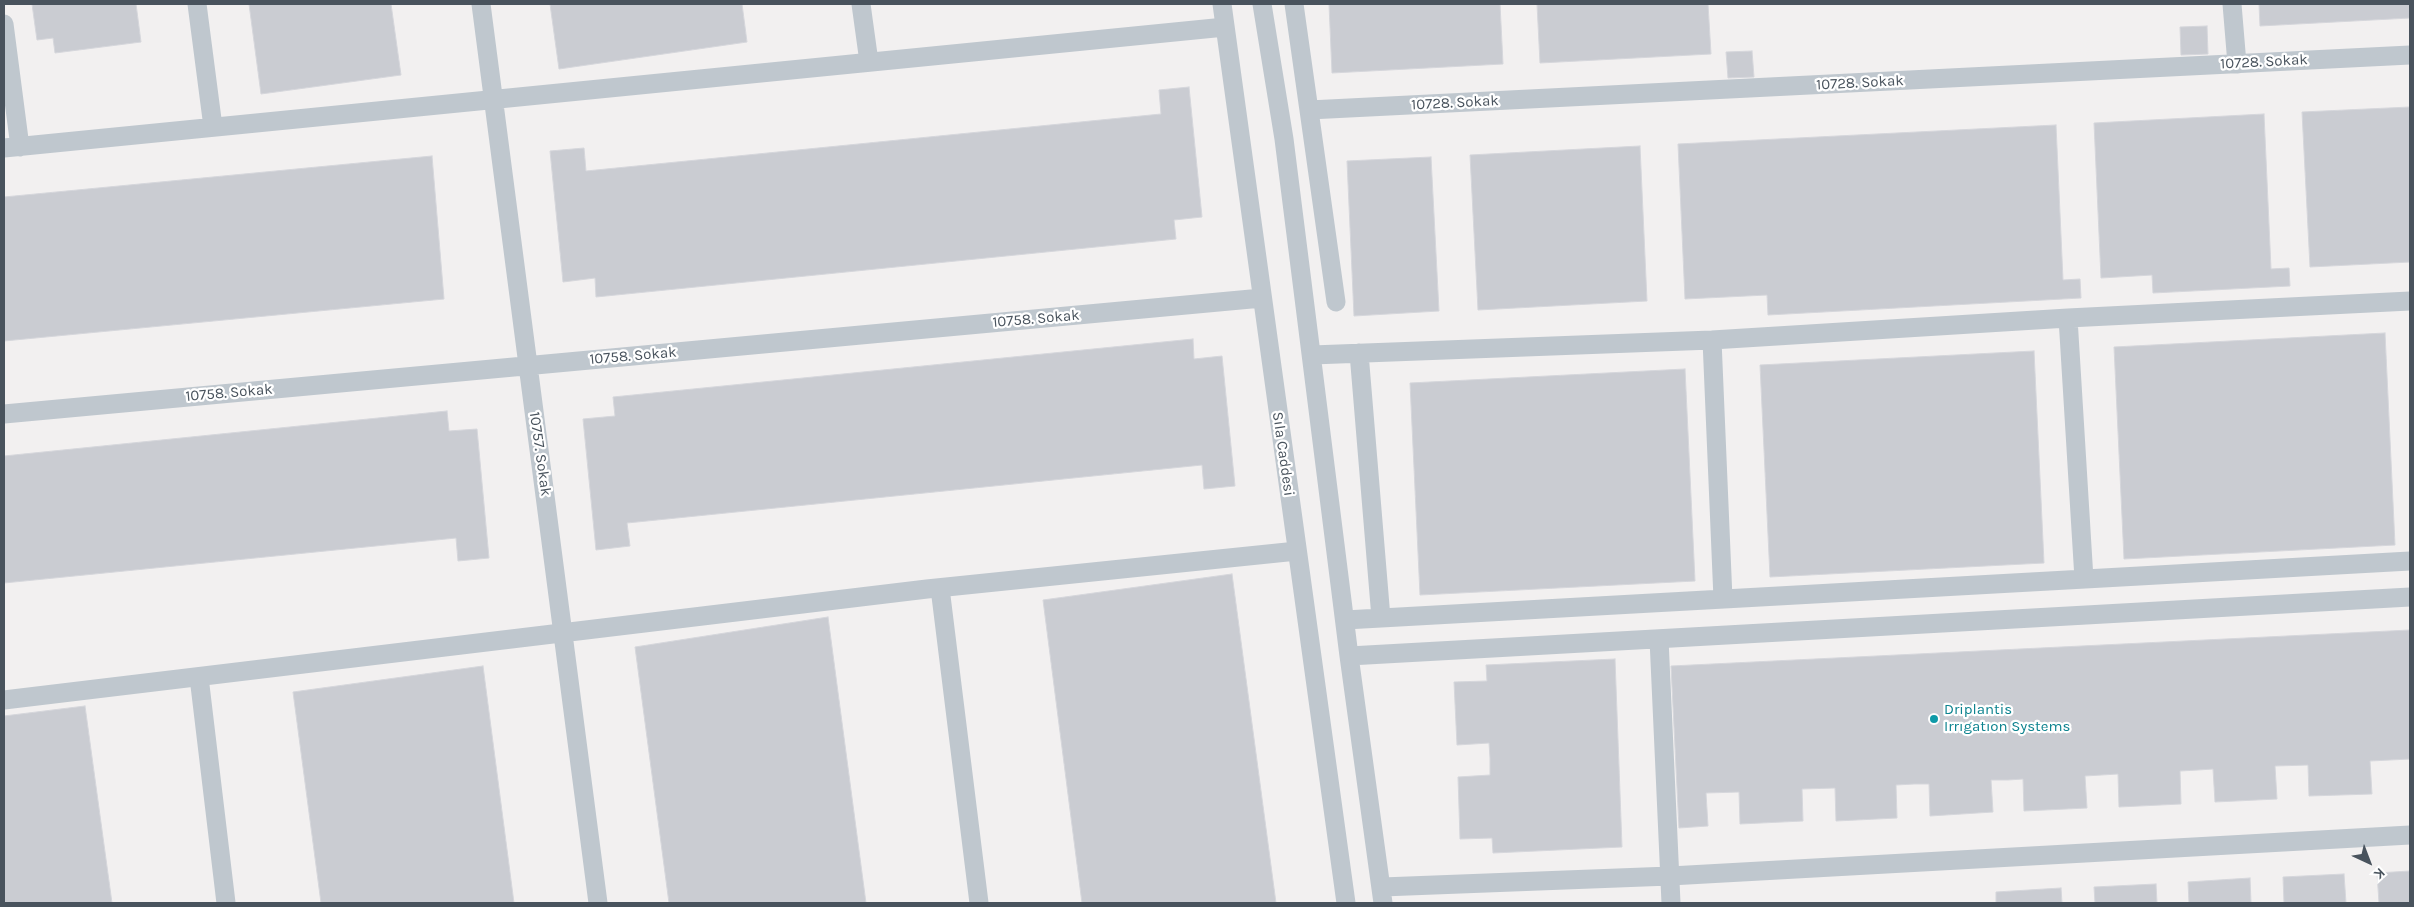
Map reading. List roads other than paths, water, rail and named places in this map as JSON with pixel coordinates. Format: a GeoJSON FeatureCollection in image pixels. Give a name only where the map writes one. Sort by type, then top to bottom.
{"type":"FeatureCollection","features":[{"type":"Feature","properties":{"kind":"street"},"geometry":{"type":"LineString","coordinates":[[197,4],[213,127]]}},
{"type":"Feature","properties":{"kind":"street","name":"10757. Sokak"},"geometry":{"type":"LineString","coordinates":[[481,4],[598,903]]}},
{"type":"Feature","properties":{"kind":"street"},"geometry":{"type":"LineString","coordinates":[[861,4],[869,62]]}},
{"type":"Feature","properties":{"kind":"street","name":"Sıla Caddesi"},"geometry":{"type":"LineString","coordinates":[[1222,4],[1346,903]]}},
{"type":"Feature","properties":{"kind":"street"},"geometry":{"type":"LineString","coordinates":[[1262,4],[1284,139],[1349,656],[1383,895],[1670,876],[2410,835]]}},
{"type":"Feature","properties":{"kind":"street"},"geometry":{"type":"LineString","coordinates":[[1294,4],[1336,302]]}},
{"type":"Feature","properties":{"kind":"street"},"geometry":{"type":"LineString","coordinates":[[2232,4],[2237,64]]}},
{"type":"Feature","properties":{"kind":"street"},"geometry":{"type":"LineString","coordinates":[[4,24],[12,148],[1225,27]]}},
{"type":"Feature","properties":{"kind":"street","name":"10728. Sokak"},"geometry":{"type":"LineString","coordinates":[[1309,110],[2410,55]]}},
{"type":"Feature","properties":{"kind":"street","name":"10758. Sokak"},"geometry":{"type":"LineString","coordinates":[[4,414],[1262,298]]}},
{"type":"Feature","properties":{"kind":"street"},"geometry":{"type":"LineString","coordinates":[[1312,355],[1712,340],[2068,318],[2410,301]]}},
{"type":"Feature","properties":{"kind":"street"},"geometry":{"type":"LineString","coordinates":[[2068,318],[2084,579]]}},
{"type":"Feature","properties":{"kind":"street"},"geometry":{"type":"LineString","coordinates":[[1712,340],[1723,599]]}},
{"type":"Feature","properties":{"kind":"street"},"geometry":{"type":"LineString","coordinates":[[1359,353],[1381,618]]}},
{"type":"Feature","properties":{"kind":"street"},"geometry":{"type":"LineString","coordinates":[[4,700],[564,635],[940,588],[1297,551]]}},
{"type":"Feature","properties":{"kind":"street"},"geometry":{"type":"LineString","coordinates":[[1345,620],[2410,561]]}},
{"type":"Feature","properties":{"kind":"street"},"geometry":{"type":"LineString","coordinates":[[940,588],[979,903]]}},
{"type":"Feature","properties":{"kind":"street"},"geometry":{"type":"LineString","coordinates":[[1349,656],[2410,597]]}},
{"type":"Feature","properties":{"kind":"street"},"geometry":{"type":"LineString","coordinates":[[1659,639],[1672,903]]}},
{"type":"Feature","properties":{"kind":"street"},"geometry":{"type":"LineString","coordinates":[[199,677],[226,903]]}},
{"type":"Feature","properties":{"kind":"place","name":"Driplantis Irrıgatıon Systems"},"geometry":{"type":"Point","coordinates":[1934,719]}}]}
